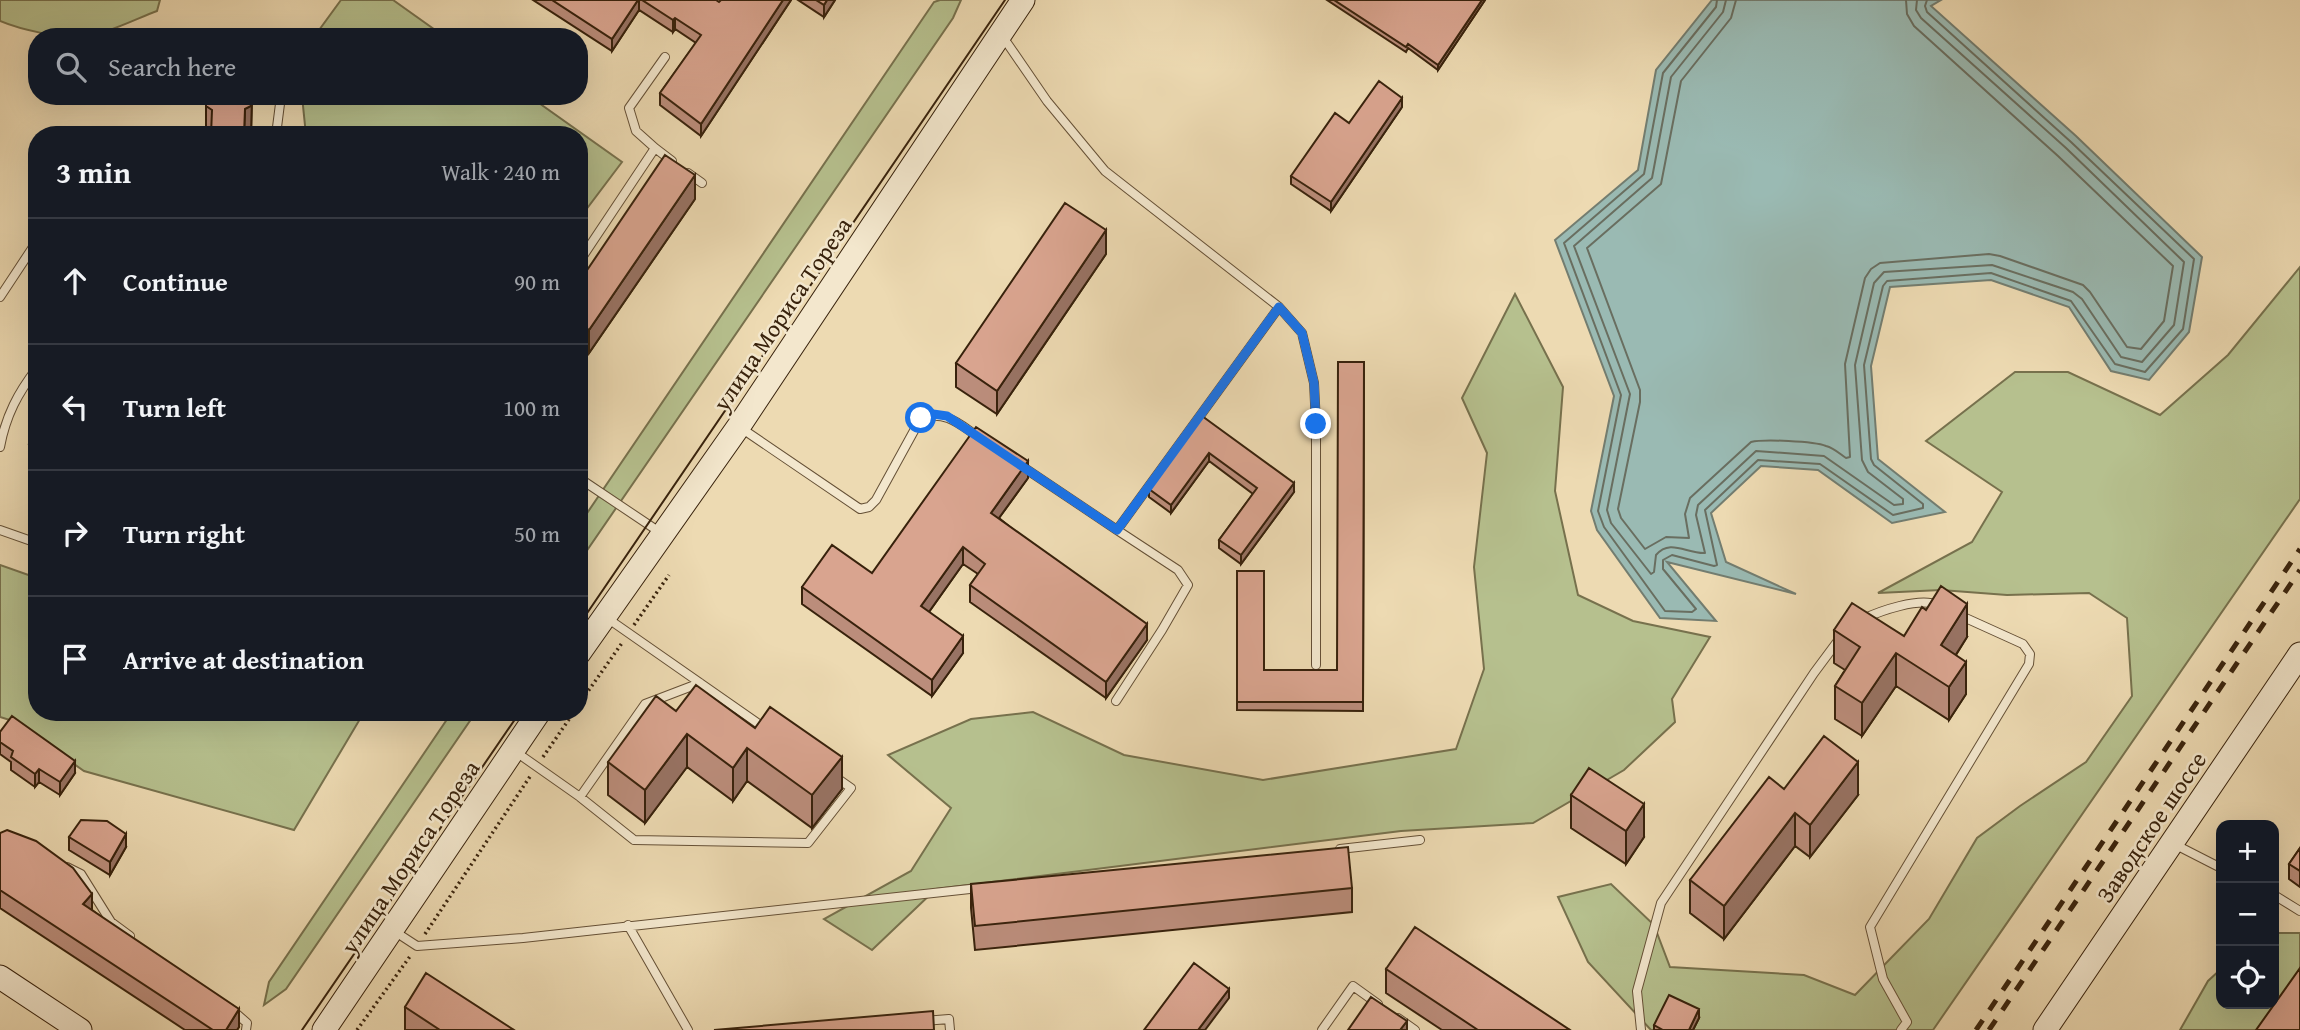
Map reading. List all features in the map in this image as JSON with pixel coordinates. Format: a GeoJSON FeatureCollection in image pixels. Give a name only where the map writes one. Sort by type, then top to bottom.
{"type":"FeatureCollection","features":[{"type":"Feature","properties":{"kind":"street","name":"улица Мориса Тореза"},"geometry":{"type":"LineString","coordinates":[[588,640],[738,426],[1023,0]]}},
{"type":"Feature","properties":{"kind":"street","name":"Заводское шоссе"},"geometry":{"type":"LineString","coordinates":[[2045,1030],[2300,654]]}},
{"type":"Feature","properties":{"kind":"street","name":"улица Мориса Тореза"},"geometry":{"type":"LineString","coordinates":[[324,1030],[533,721]]}},
{"type":"Feature","properties":{"kind":"street"},"geometry":{"type":"LineString","coordinates":[[0,977],[80,1030]]}},
{"type":"Feature","properties":{"kind":"lane"},"geometry":{"type":"LineString","coordinates":[[1000,33],[1047,101],[1105,171],[1279,307],[1302,333],[1314,383],[1316,424],[1316,664]]}},
{"type":"Feature","properties":{"kind":"lane"},"geometry":{"type":"LineString","coordinates":[[664,57],[629,108],[636,131],[702,183]]}},
{"type":"Feature","properties":{"kind":"lane"},"geometry":{"type":"LineString","coordinates":[[277,126],[280,105]]}},
{"type":"Feature","properties":{"kind":"lane"},"geometry":{"type":"LineString","coordinates":[[588,248],[655,148]]}},
{"type":"Feature","properties":{"kind":"lane"},"geometry":{"type":"LineString","coordinates":[[0,298],[4,281],[28,252]]}},
{"type":"Feature","properties":{"kind":"lane"},"geometry":{"type":"LineString","coordinates":[[1117,530],[1279,307]]}},
{"type":"Feature","properties":{"kind":"lane"},"geometry":{"type":"LineString","coordinates":[[0,447],[5,422],[18,392],[28,379]]}},
{"type":"Feature","properties":{"kind":"lane"},"geometry":{"type":"LineString","coordinates":[[738,426],[860,509],[869,507],[876,500],[921,418],[933,414],[947,416],[992,446]]}},
{"type":"Feature","properties":{"kind":"lane"},"geometry":{"type":"LineString","coordinates":[[1015,462],[1178,570],[1188,585],[1116,701]]}},
{"type":"Feature","properties":{"kind":"lane"},"geometry":{"type":"LineString","coordinates":[[588,484],[663,534]]}},
{"type":"Feature","properties":{"kind":"lane"},"geometry":{"type":"LineString","coordinates":[[0,530],[28,540]]}},
{"type":"Feature","properties":{"kind":"lane"},"geometry":{"type":"LineString","coordinates":[[1851,624],[1878,612],[1904,605],[1932,603],[1943,608]]}},
{"type":"Feature","properties":{"kind":"lane"},"geometry":{"type":"LineString","coordinates":[[1901,1030],[1906,1022],[1883,979],[1870,927],[2029,664],[2030,654],[2023,644],[1955,613]]}},
{"type":"Feature","properties":{"kind":"lane"},"geometry":{"type":"LineString","coordinates":[[605,616],[775,735]]}},
{"type":"Feature","properties":{"kind":"lane"},"geometry":{"type":"LineString","coordinates":[[1641,1030],[1637,991],[1661,903],[1814,673],[1844,634]]}},
{"type":"Feature","properties":{"kind":"lane"},"geometry":{"type":"LineString","coordinates":[[580,797],[645,704],[700,683]]}},
{"type":"Feature","properties":{"kind":"lane"},"geometry":{"type":"LineString","coordinates":[[513,750],[580,797],[634,840],[808,843],[851,788],[829,773]]}},
{"type":"Feature","properties":{"kind":"lane"},"geometry":{"type":"LineString","coordinates":[[1337,849],[1420,841]]}},
{"type":"Feature","properties":{"kind":"lane"},"geometry":{"type":"LineString","coordinates":[[2171,843],[2216,866]]}},
{"type":"Feature","properties":{"kind":"lane"},"geometry":{"type":"LineString","coordinates":[[59,863],[81,874],[111,922],[133,938]]}},
{"type":"Feature","properties":{"kind":"lane"},"geometry":{"type":"LineString","coordinates":[[393,930],[417,946],[523,938],[990,886]]}},
{"type":"Feature","properties":{"kind":"lane"},"geometry":{"type":"LineString","coordinates":[[2279,898],[2300,911]]}},
{"type":"Feature","properties":{"kind":"lane"},"geometry":{"type":"LineString","coordinates":[[628,925],[688,1030]]}},
{"type":"Feature","properties":{"kind":"lane"},"geometry":{"type":"LineString","coordinates":[[1322,1030],[1353,986],[1384,1008]]}},
{"type":"Feature","properties":{"kind":"lane"},"geometry":{"type":"LineString","coordinates":[[222,1003],[244,1019],[247,1023],[246,1030]]}},
{"type":"Feature","properties":{"kind":"lane"},"geometry":{"type":"LineString","coordinates":[[1395,1016],[1415,1030]]}},
{"type":"Feature","properties":{"kind":"lane"},"geometry":{"type":"LineString","coordinates":[[921,1022],[948,1019],[950,1030]]}},
{"type":"Feature","properties":{"kind":"path"},"geometry":{"type":"LineString","coordinates":[[356,1030],[417,946],[568,721]]}},
{"type":"Feature","properties":{"kind":"green space"},"geometry":{"type":"Polygon","coordinates":[[[0,0],[160,0],[157,11],[114,28],[28,30],[0,21],[0,0]]]}},
{"type":"Feature","properties":{"kind":"green space"},"geometry":{"type":"Polygon","coordinates":[[[341,0],[393,0],[432,28],[321,28],[341,0]]]}},
{"type":"Feature","properties":{"kind":"green space"},"geometry":{"type":"Polygon","coordinates":[[[961,0],[953,18],[588,549],[588,512],[934,2],[961,0]]]}},
{"type":"Feature","properties":{"kind":"green space"},"geometry":{"type":"Polygon","coordinates":[[[303,105],[542,105],[571,126],[305,126],[303,105]]]}},
{"type":"Feature","properties":{"kind":"green space"},"geometry":{"type":"Polygon","coordinates":[[[588,138],[622,162],[588,207],[588,138]]]}},
{"type":"Feature","properties":{"kind":"green space"},"geometry":{"type":"Polygon","coordinates":[[[2300,267],[2300,499],[1933,1030],[1651,1030],[1588,962],[1558,897],[1611,884],[1654,925],[1670,967],[1804,975],[1855,995],[1929,919],[1977,838],[2086,762],[2132,696],[2127,618],[2089,593],[2007,595],[1941,590],[1878,593],[1972,542],[2002,492],[1926,441],[2015,372],[2068,372],[2160,415],[2228,355],[2300,267]]]}},
{"type":"Feature","properties":{"kind":"green space"},"geometry":{"type":"Polygon","coordinates":[[[1515,294],[1563,387],[1555,491],[1578,595],[1633,621],[1710,637],[1672,699],[1675,722],[1624,770],[1533,823],[1401,831],[936,889],[872,950],[824,919],[911,871],[951,808],[888,755],[971,719],[1033,712],[1124,755],[1263,780],[1456,749],[1484,669],[1474,567],[1487,453],[1462,398],[1515,294]]]}},
{"type":"Feature","properties":{"kind":"green space"},"geometry":{"type":"Polygon","coordinates":[[[0,565],[28,575],[28,721],[359,721],[294,830],[84,771],[13,721],[0,717],[0,565]]]}},
{"type":"Feature","properties":{"kind":"green space"},"geometry":{"type":"Polygon","coordinates":[[[446,721],[470,721],[286,989],[264,1005],[269,982],[446,721]]]}},
{"type":"Feature","properties":{"kind":"green space"},"geometry":{"type":"Polygon","coordinates":[[[2279,933],[2300,933],[2300,992],[2276,1030],[2180,1030],[2208,981],[2216,974],[2216,1009],[2279,1009],[2279,933]]]}},
{"type":"Feature","properties":{"kind":"water"},"geometry":{"type":"Polygon","coordinates":[[[1712,0],[1941,0],[1931,6],[2076,136],[2202,257],[2189,332],[2149,380],[2111,371],[2069,307],[1991,280],[1890,287],[1871,366],[1878,459],[1945,512],[1892,523],[1818,470],[1761,466],[1711,513],[1726,562],[1796,594],[1667,562],[1716,621],[1660,618],[1597,530],[1591,511],[1614,396],[1555,240],[1638,170],[1656,70],[1712,0]]]}},
{"type":"Feature","properties":{"kind":"building"},"geometry":{"type":"Polygon","coordinates":[[[552,0],[638,0],[612,39],[552,0]]]}},
{"type":"Feature","properties":{"kind":"building"},"geometry":{"type":"Polygon","coordinates":[[[642,0],[783,0],[701,124],[660,93],[701,35],[642,0]]]}},
{"type":"Feature","properties":{"kind":"building"},"geometry":{"type":"Polygon","coordinates":[[[1334,0],[1482,0],[1438,65],[1334,0]]]}},
{"type":"Feature","properties":{"kind":"building"},"geometry":{"type":"Polygon","coordinates":[[[1379,81],[1402,98],[1331,202],[1291,176],[1335,113],[1349,123],[1379,81]]]}},
{"type":"Feature","properties":{"kind":"building"},"geometry":{"type":"Polygon","coordinates":[[[251,105],[245,109],[244,126],[211,126],[212,110],[206,106],[251,105]]]}},
{"type":"Feature","properties":{"kind":"building"},"geometry":{"type":"Polygon","coordinates":[[[665,155],[695,175],[589,330],[588,269],[665,155]]]}},
{"type":"Feature","properties":{"kind":"building"},"geometry":{"type":"Polygon","coordinates":[[[1065,203],[1106,230],[997,391],[956,363],[1065,203]]]}},
{"type":"Feature","properties":{"kind":"building"},"geometry":{"type":"Polygon","coordinates":[[[1338,362],[1364,362],[1363,702],[1237,702],[1237,571],[1264,571],[1264,670],[1337,670],[1338,362]]]}},
{"type":"Feature","properties":{"kind":"building"},"geometry":{"type":"Polygon","coordinates":[[[1202,416],[1294,483],[1241,555],[1219,540],[1257,488],[1209,453],[1171,505],[1149,489],[1202,416]]]}},
{"type":"Feature","properties":{"kind":"building"},"geometry":{"type":"Polygon","coordinates":[[[976,427],[1028,461],[991,513],[1147,624],[1106,682],[970,585],[985,564],[963,547],[921,606],[963,636],[932,680],[802,587],[832,545],[872,573],[976,427]]]}},
{"type":"Feature","properties":{"kind":"building"},"geometry":{"type":"Polygon","coordinates":[[[1941,586],[1967,604],[1941,645],[1966,662],[1949,687],[1896,653],[1862,703],[1835,686],[1860,647],[1834,630],[1852,603],[1904,636],[1922,607],[1926,610],[1941,586]]]}},
{"type":"Feature","properties":{"kind":"building"},"geometry":{"type":"Polygon","coordinates":[[[696,685],[755,728],[770,707],[842,757],[812,795],[747,748],[733,768],[687,734],[645,790],[608,762],[656,696],[676,711],[696,685]]]}},
{"type":"Feature","properties":{"kind":"building"},"geometry":{"type":"Polygon","coordinates":[[[12,716],[75,761],[60,782],[39,769],[35,774],[11,757],[13,751],[0,742],[0,732],[12,716]]]}},
{"type":"Feature","properties":{"kind":"building"},"geometry":{"type":"Polygon","coordinates":[[[1824,736],[1858,762],[1810,825],[1795,813],[1724,906],[1690,880],[1769,777],[1784,789],[1824,736]]]}},
{"type":"Feature","properties":{"kind":"building"},"geometry":{"type":"Polygon","coordinates":[[[1589,768],[1644,804],[1626,831],[1571,795],[1589,768]]]}},
{"type":"Feature","properties":{"kind":"building"},"geometry":{"type":"Polygon","coordinates":[[[81,820],[107,821],[126,834],[110,862],[69,837],[81,820]]]}},
{"type":"Feature","properties":{"kind":"building"},"geometry":{"type":"Polygon","coordinates":[[[7,830],[36,841],[73,868],[92,894],[83,904],[239,1009],[226,1030],[213,1030],[0,890],[0,833],[7,830]]]}},
{"type":"Feature","properties":{"kind":"building"},"geometry":{"type":"Polygon","coordinates":[[[1348,847],[1352,888],[975,926],[971,884],[1348,847]]]}},
{"type":"Feature","properties":{"kind":"building"},"geometry":{"type":"Polygon","coordinates":[[[2300,848],[2300,871],[2289,864],[2300,848]]]}},
{"type":"Feature","properties":{"kind":"building"},"geometry":{"type":"Polygon","coordinates":[[[1415,927],[1570,1030],[1478,1030],[1386,969],[1415,927]]]}},
{"type":"Feature","properties":{"kind":"building"},"geometry":{"type":"Polygon","coordinates":[[[1194,963],[1229,989],[1198,1030],[1144,1030],[1194,963]]]}},
{"type":"Feature","properties":{"kind":"building"},"geometry":{"type":"Polygon","coordinates":[[[2300,968],[2300,1030],[2256,1030],[2271,1009],[2279,1009],[2279,998],[2300,968]]]}},
{"type":"Feature","properties":{"kind":"building"},"geometry":{"type":"Polygon","coordinates":[[[426,973],[514,1030],[440,1030],[405,1007],[426,973]]]}},
{"type":"Feature","properties":{"kind":"building"},"geometry":{"type":"Polygon","coordinates":[[[1669,995],[1699,1009],[1689,1030],[1663,1030],[1654,1025],[1669,995]]]}},
{"type":"Feature","properties":{"kind":"building"},"geometry":{"type":"Polygon","coordinates":[[[1371,997],[1407,1021],[1400,1030],[1348,1030],[1371,997]]]}},
{"type":"Feature","properties":{"kind":"building"},"geometry":{"type":"Polygon","coordinates":[[[933,1011],[934,1030],[714,1030],[933,1011]]]}},
{"type":"Feature","properties":{"kind":"tram line"},"geometry":{"type":"LineString","coordinates":[[588,612],[1005,0]]}},
{"type":"Feature","properties":{"kind":"tram line"},"geometry":{"type":"LineString","coordinates":[[302,1030],[514,721]]}},
{"type":"Feature","properties":{"kind":"railway"},"geometry":{"type":"LineString","coordinates":[[1976,1030],[2300,549]]}},
{"type":"Feature","properties":{"kind":"railway"},"geometry":{"type":"LineString","coordinates":[[1989,1030],[2300,570]]}},
{"type":"Feature","properties":{"kind":"route"},"geometry":{"type":"LineString","coordinates":[[921,418],[933,414],[947,416],[1117,530],[1279,307],[1302,333],[1314,383],[1316,424]]}}]}
